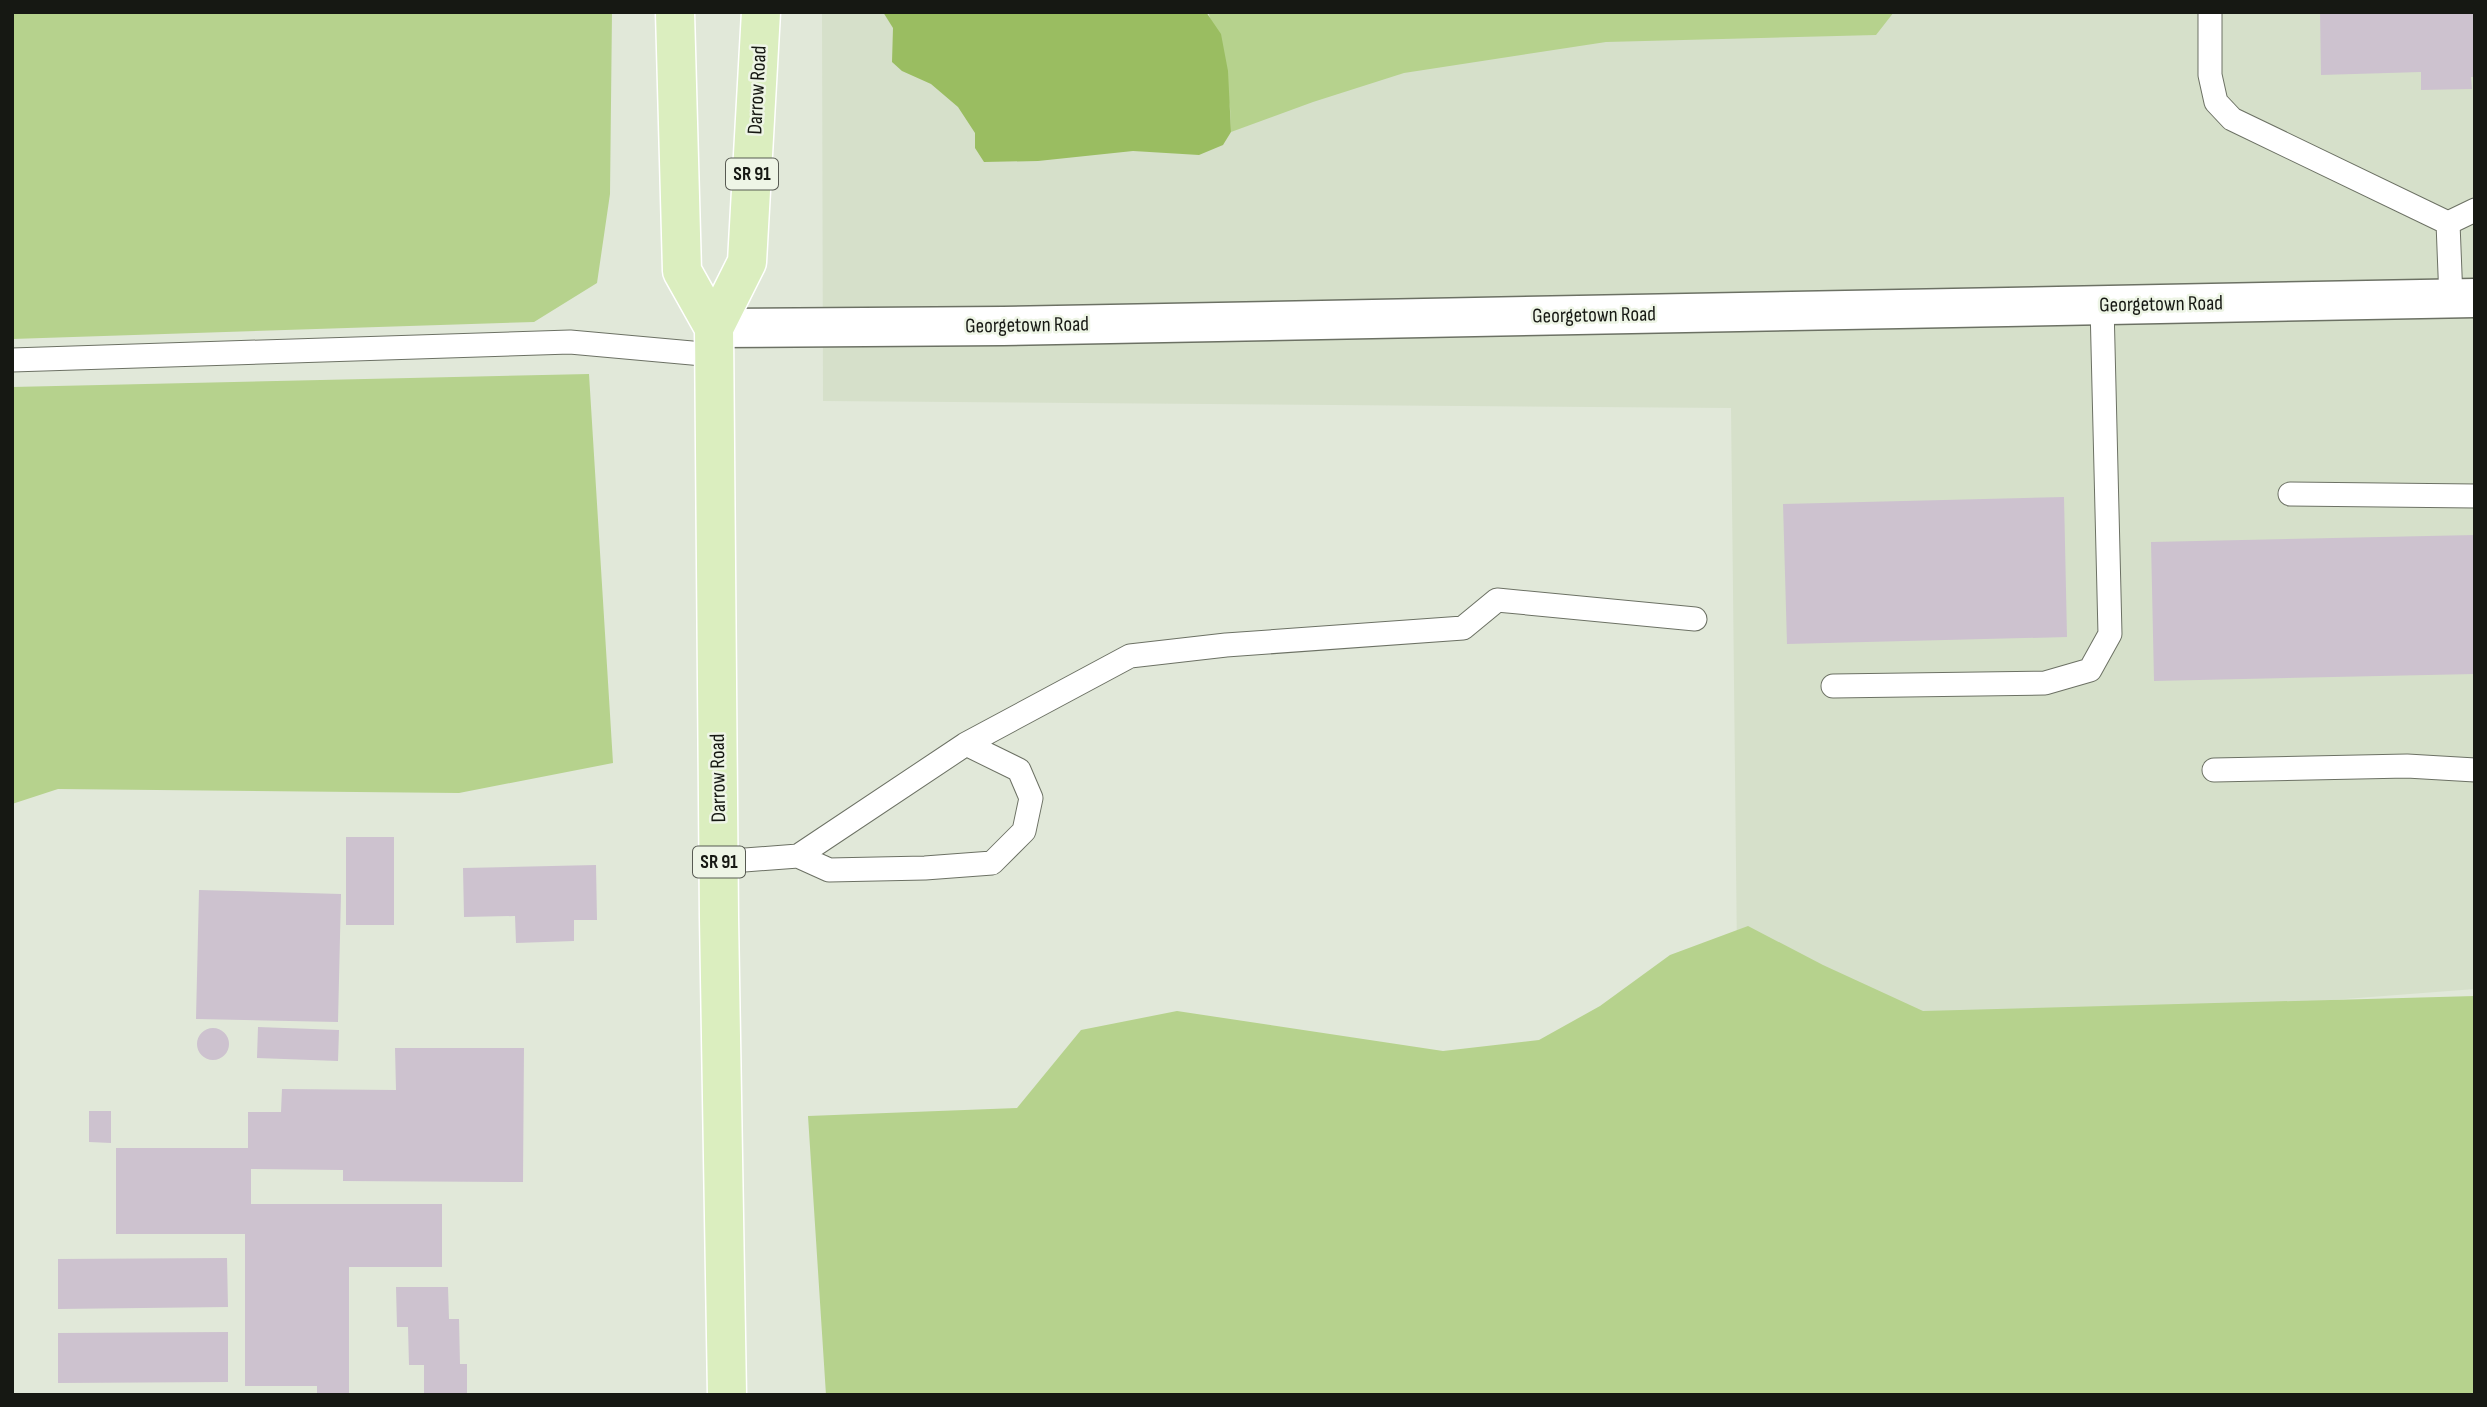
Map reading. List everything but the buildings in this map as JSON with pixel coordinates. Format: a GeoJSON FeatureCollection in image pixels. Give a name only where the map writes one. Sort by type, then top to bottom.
{"type":"FeatureCollection","features":[{"type":"Feature","properties":{"kind":"main road","name":"Darrow Road"},"geometry":{"type":"LineString","coordinates":[[675,12],[682,271],[714,342]]}},
{"type":"Feature","properties":{"kind":"main road","name":"Darrow Road"},"geometry":{"type":"LineString","coordinates":[[727,1395],[714,342],[747,262],[761,12]]}},
{"type":"Feature","properties":{"kind":"street","name":"Georgetown Road"},"geometry":{"type":"LineString","coordinates":[[714,342],[1003,326],[2463,298]]}},
{"type":"Feature","properties":{"kind":"lane"},"geometry":{"type":"LineString","coordinates":[[2210,12],[2210,75],[2216,102],[2232,119],[2448,223]]}},
{"type":"Feature","properties":{"kind":"lane"},"geometry":{"type":"LineString","coordinates":[[2448,223],[2475,210]]}},
{"type":"Feature","properties":{"kind":"lane"},"geometry":{"type":"LineString","coordinates":[[2448,223],[2463,298]]}},
{"type":"Feature","properties":{"kind":"lane"},"geometry":{"type":"LineString","coordinates":[[1833,686],[2045,683],[2091,670],[2110,634],[2102,305]]}},
{"type":"Feature","properties":{"kind":"lane"},"geometry":{"type":"LineString","coordinates":[[12,360],[570,342],[714,342]]}},
{"type":"Feature","properties":{"kind":"lane"},"geometry":{"type":"LineString","coordinates":[[2290,494],[2475,496]]}},
{"type":"Feature","properties":{"kind":"lane"},"geometry":{"type":"LineString","coordinates":[[798,856],[966,744],[1130,656],[1226,645],[1463,628],[1497,600],[1695,619]]}},
{"type":"Feature","properties":{"kind":"lane"},"geometry":{"type":"LineString","coordinates":[[719,862],[798,856],[829,870],[925,868],[992,863],[1024,831],[1031,798],[1019,771],[966,744]]}},
{"type":"Feature","properties":{"kind":"lane"},"geometry":{"type":"LineString","coordinates":[[2214,770],[2407,766],[2475,770]]}},
{"type":"Feature","properties":{"kind":"shaded area"},"geometry":{"type":"Polygon","coordinates":[[[12,12],[612,12],[610,194],[597,283],[534,322],[12,339],[12,12]]]}},
{"type":"Feature","properties":{"kind":"shaded area"},"geometry":{"type":"Polygon","coordinates":[[[822,12],[2475,12],[2475,989],[1738,1046],[1731,408],[823,401],[822,12]]]}},
{"type":"Feature","properties":{"kind":"shaded area"},"geometry":{"type":"Polygon","coordinates":[[[883,12],[1206,12],[1221,34],[1228,71],[1231,132],[1223,145],[1199,155],[1133,151],[1038,161],[984,162],[975,148],[975,133],[958,107],[931,84],[902,71],[892,62],[893,28],[883,12]]]}},
{"type":"Feature","properties":{"kind":"shaded area"},"geometry":{"type":"Polygon","coordinates":[[[1206,12],[1894,12],[1876,35],[1606,42],[1404,73],[1231,132],[1230,107],[1209,14],[1206,12]]]}},
{"type":"Feature","properties":{"kind":"shaded area"},"geometry":{"type":"Polygon","coordinates":[[[589,374],[613,763],[459,793],[58,789],[12,804],[12,387],[589,374]]]}},
{"type":"Feature","properties":{"kind":"shaded area"},"geometry":{"type":"Polygon","coordinates":[[[1748,926],[1823,965],[1923,1011],[2475,996],[2475,1395],[826,1395],[808,1116],[1017,1108],[1081,1030],[1177,1011],[1443,1051],[1539,1040],[1600,1006],[1670,955],[1748,926]]]}}]}
